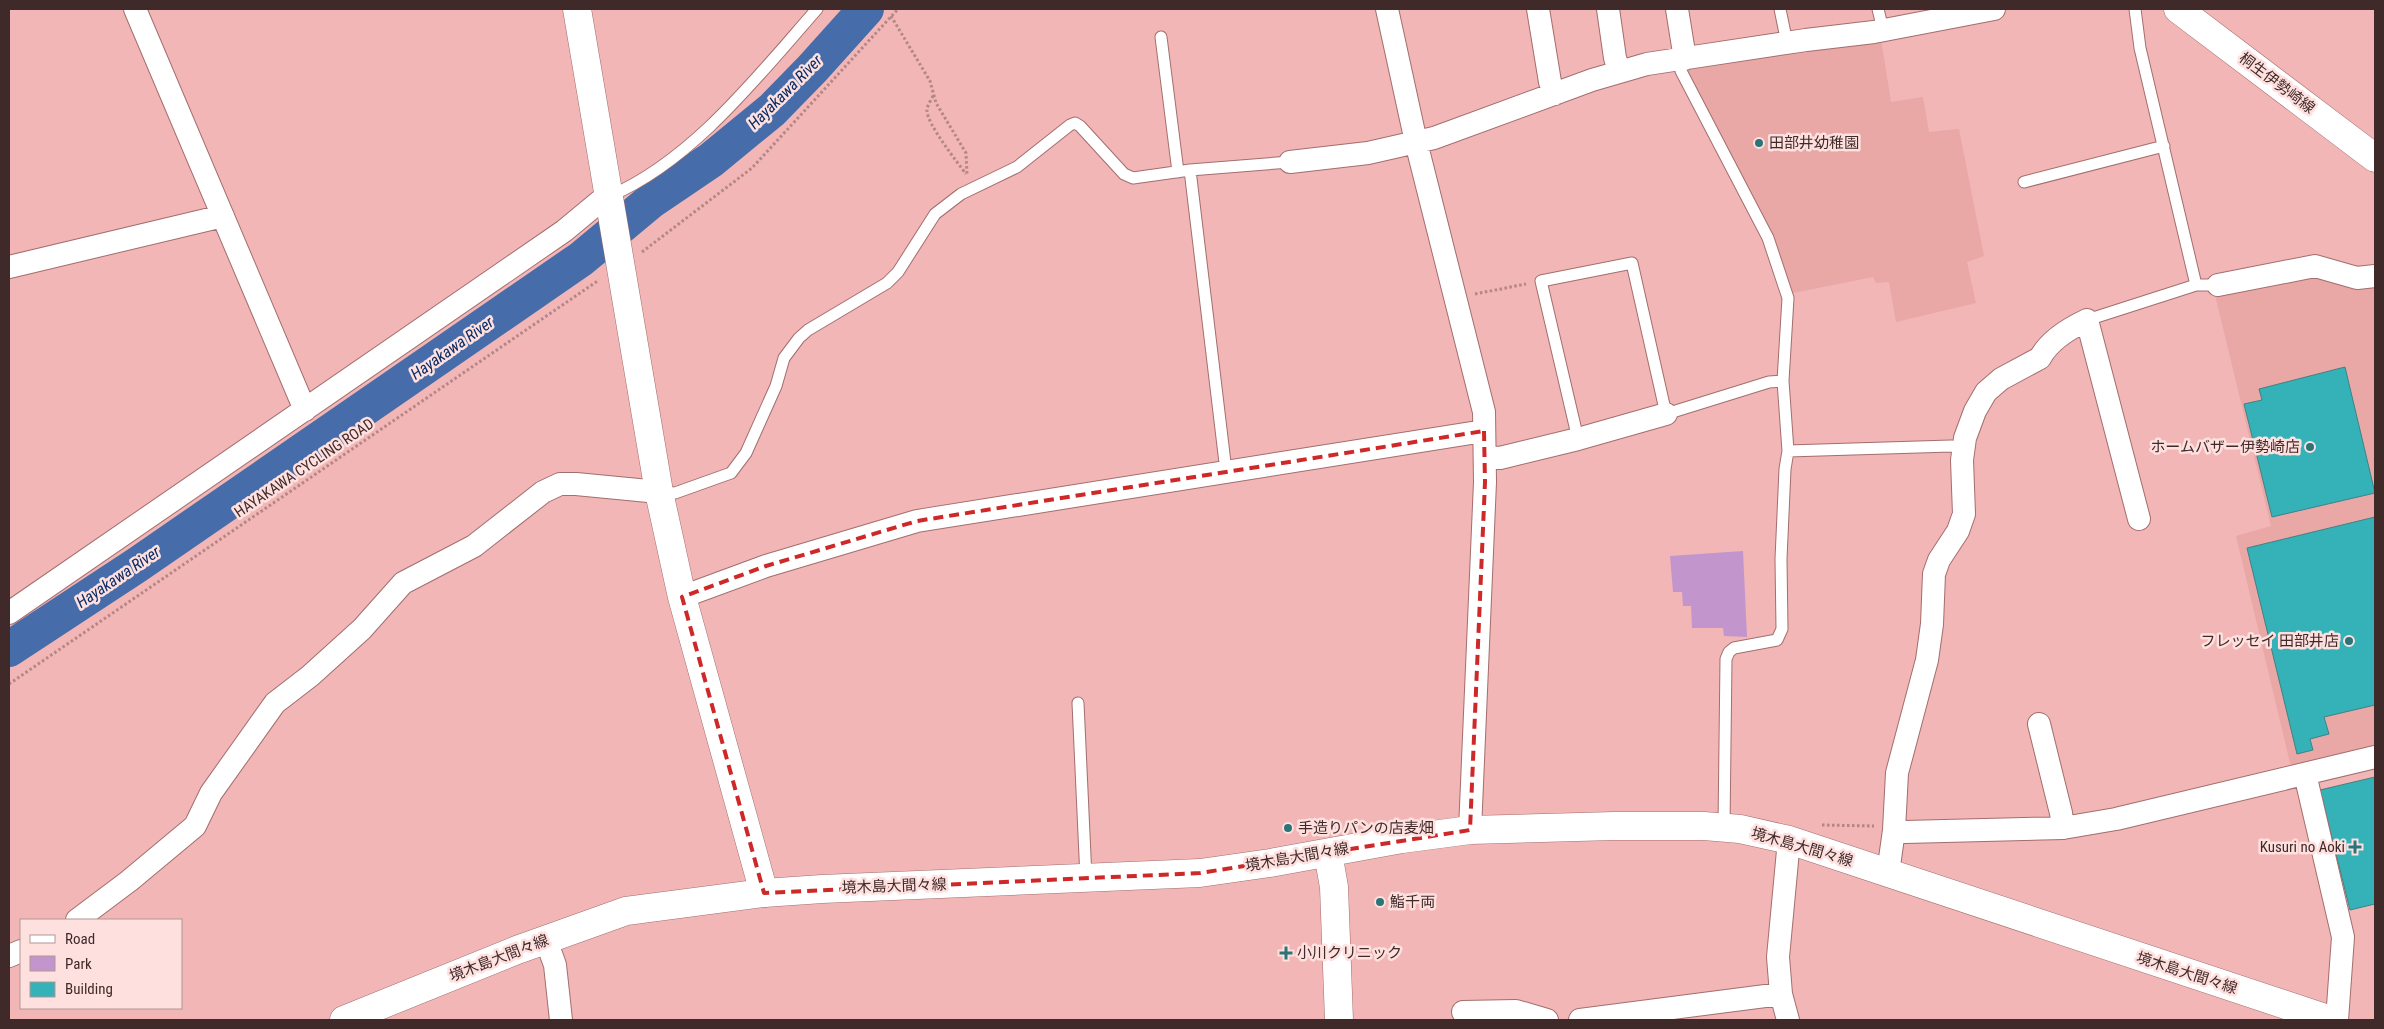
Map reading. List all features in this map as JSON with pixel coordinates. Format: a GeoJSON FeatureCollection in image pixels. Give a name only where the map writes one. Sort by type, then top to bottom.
{"type":"FeatureCollection","features":[{"type":"Feature","properties":{"kind":"main road"},"geometry":{"type":"LineString","coordinates":[[578,9],[658,492],[682,597],[764,893]]}},
{"type":"Feature","properties":{"kind":"main road","name":"桐生伊勢崎線"},"geometry":{"type":"LineString","coordinates":[[2178,9],[2375,158]]}},
{"type":"Feature","properties":{"kind":"main road","name":"境木島大間々線"},"geometry":{"type":"LineString","coordinates":[[344,1020],[546,940],[626,911],[764,893],[1200,873],[1328,853],[1394,840],[1470,830],[1614,826],[1724,827],[1789,840],[2331,1020]]}},
{"type":"Feature","properties":{"kind":"main road"},"geometry":{"type":"LineString","coordinates":[[1328,853],[1334,887],[1339,1020]]}},
{"type":"Feature","properties":{"kind":"street"},"geometry":{"type":"LineString","coordinates":[[135,9],[305,410]]}},
{"type":"Feature","properties":{"kind":"street"},"geometry":{"type":"LineString","coordinates":[[1388,9],[1416,142],[1484,412],[1486,457],[1470,830]]}},
{"type":"Feature","properties":{"kind":"street"},"geometry":{"type":"LineString","coordinates":[[1538,9],[1550,82],[1556,94]]}},
{"type":"Feature","properties":{"kind":"street"},"geometry":{"type":"LineString","coordinates":[[1608,9],[1615,58],[1619,70]]}},
{"type":"Feature","properties":{"kind":"street"},"geometry":{"type":"LineString","coordinates":[[1677,9],[1682,59]]}},
{"type":"Feature","properties":{"kind":"street"},"geometry":{"type":"LineString","coordinates":[[1290,162],[1368,153],[1434,138],[1619,70],[1787,43],[1883,30],[1994,9]]}},
{"type":"Feature","properties":{"kind":"street"},"geometry":{"type":"LineString","coordinates":[[9,613],[564,231],[598,202],[611,201]]}},
{"type":"Feature","properties":{"kind":"street"},"geometry":{"type":"LineString","coordinates":[[9,267],[223,216]]}},
{"type":"Feature","properties":{"kind":"street"},"geometry":{"type":"LineString","coordinates":[[2218,285],[2315,266],[2357,278],[2375,276]]}},
{"type":"Feature","properties":{"kind":"street"},"geometry":{"type":"LineString","coordinates":[[1888,873],[1886,828],[1897,773],[1926,660],[1932,624],[1934,574],[1939,560],[1958,531],[1964,514],[1962,448],[1975,411],[1986,392],[2001,379],[2040,358],[2044,351],[2075,324],[2086,320],[2139,519]]}},
{"type":"Feature","properties":{"kind":"street"},"geometry":{"type":"LineString","coordinates":[[1486,457],[1500,458],[1578,439],[1666,414]]}},
{"type":"Feature","properties":{"kind":"street"},"geometry":{"type":"LineString","coordinates":[[682,597],[766,566],[918,521],[1484,430]]}},
{"type":"Feature","properties":{"kind":"street"},"geometry":{"type":"LineString","coordinates":[[78,919],[129,882],[195,826],[211,793],[276,702],[310,676],[362,629],[403,583],[474,546],[543,492],[560,484],[658,492]]}},
{"type":"Feature","properties":{"kind":"street"},"geometry":{"type":"LineString","coordinates":[[2039,724],[2063,828]]}},
{"type":"Feature","properties":{"kind":"street"},"geometry":{"type":"LineString","coordinates":[[1886,828],[1905,832],[2063,828],[2116,819],[2375,757]]}},
{"type":"Feature","properties":{"kind":"street"},"geometry":{"type":"LineString","coordinates":[[2305,774],[2343,937],[2337,1020]]}},
{"type":"Feature","properties":{"kind":"street"},"geometry":{"type":"LineString","coordinates":[[1788,1020],[1781,994],[1778,957],[1789,840]]}},
{"type":"Feature","properties":{"kind":"street"},"geometry":{"type":"LineString","coordinates":[[546,940],[554,965],[561,1020]]}},
{"type":"Feature","properties":{"kind":"street"},"geometry":{"type":"LineString","coordinates":[[1580,1020],[1781,994]]}},
{"type":"Feature","properties":{"kind":"street"},"geometry":{"type":"LineString","coordinates":[[1463,1012],[1516,1011],[1547,1020]]}},
{"type":"Feature","properties":{"kind":"lane"},"geometry":{"type":"LineString","coordinates":[[611,201],[676,156],[729,106],[817,9]]}},
{"type":"Feature","properties":{"kind":"lane"},"geometry":{"type":"LineString","coordinates":[[1780,9],[1787,43]]}},
{"type":"Feature","properties":{"kind":"lane"},"geometry":{"type":"LineString","coordinates":[[1878,9],[1883,30]]}},
{"type":"Feature","properties":{"kind":"lane"},"geometry":{"type":"LineString","coordinates":[[2135,9],[2140,48],[2196,285]]}},
{"type":"Feature","properties":{"kind":"lane"},"geometry":{"type":"LineString","coordinates":[[1161,37],[1178,172]]}},
{"type":"Feature","properties":{"kind":"lane"},"geometry":{"type":"LineString","coordinates":[[1682,59],[1681,71],[1768,238],[1783,278],[1788,298],[1783,381],[1788,451],[1785,469],[1781,559],[1781,635],[1777,640],[1770,643],[1743,645],[1734,648],[1729,652],[1726,659],[1724,827]]}},
{"type":"Feature","properties":{"kind":"lane"},"geometry":{"type":"LineString","coordinates":[[658,492],[676,493],[731,474],[746,453],[776,386],[784,358],[791,347],[808,330],[887,283],[898,272],[935,214],[961,194],[1008,174],[1075,123],[1128,177],[1290,162]]}},
{"type":"Feature","properties":{"kind":"lane"},"geometry":{"type":"LineString","coordinates":[[2024,182],[2164,146]]}},
{"type":"Feature","properties":{"kind":"lane"},"geometry":{"type":"LineString","coordinates":[[1190,170],[1226,471]]}},
{"type":"Feature","properties":{"kind":"lane"},"geometry":{"type":"LineString","coordinates":[[1578,439],[1541,282],[1632,262],[1666,414],[1769,382],[1783,381]]}},
{"type":"Feature","properties":{"kind":"lane"},"geometry":{"type":"LineString","coordinates":[[2086,320],[2196,285],[2218,285]]}},
{"type":"Feature","properties":{"kind":"lane"},"geometry":{"type":"LineString","coordinates":[[1788,451],[1952,446],[1962,448]]}},
{"type":"Feature","properties":{"kind":"lane"},"geometry":{"type":"LineString","coordinates":[[1078,703],[1086,878]]}},
{"type":"Feature","properties":{"kind":"path","name":"HAYAKAWA CYCLING ROAD"},"geometry":{"type":"LineString","coordinates":[[9,684],[570,298],[621,265],[752,168],[898,9]]}},
{"type":"Feature","properties":{"kind":"path"},"geometry":{"type":"LineString","coordinates":[[891,16],[930,81],[933,95],[966,154],[967,175]]}},
{"type":"Feature","properties":{"kind":"path"},"geometry":{"type":"LineString","coordinates":[[933,95],[927,111],[929,117],[945,146],[967,175],[973,189]]}},
{"type":"Feature","properties":{"kind":"path"},"geometry":{"type":"LineString","coordinates":[[1456,298],[1541,282]]}},
{"type":"Feature","properties":{"kind":"path"},"geometry":{"type":"LineString","coordinates":[[1812,824],[1886,828]]}},
{"type":"Feature","properties":{"kind":"highlighted area"},"geometry":{"type":"Polygon","coordinates":[[[1484,431],[1485,482],[1470,830],[1200,873],[764,893],[682,597],[766,566],[917,521],[1484,431]]]}},
{"type":"Feature","properties":{"kind":"shaded area"},"geometry":{"type":"Polygon","coordinates":[[[1881,39],[1891,102],[1923,97],[1929,132],[1959,129],[1984,256],[1967,262],[1976,303],[1896,322],[1889,282],[1876,283],[1873,277],[1793,293],[1773,235],[1686,68],[1881,39]]]}},
{"type":"Feature","properties":{"kind":"shaded area"},"geometry":{"type":"Polygon","coordinates":[[[2317,276],[2375,286],[2375,746],[2293,767],[2290,763],[2236,536],[2271,526],[2215,295],[2317,276]]]}},
{"type":"Feature","properties":{"kind":"green space"},"geometry":{"type":"Polygon","coordinates":[[[1743,551],[1747,637],[1724,636],[1723,628],[1692,628],[1691,606],[1683,606],[1682,592],[1673,592],[1670,556],[1743,551]]]}},
{"type":"Feature","properties":{"kind":"building","name":"ホームバザー伊勢崎店"},"geometry":{"type":"Polygon","coordinates":[[[2345,367],[2375,493],[2272,517],[2244,404],[2262,400],[2259,389],[2345,367]]]}},
{"type":"Feature","properties":{"kind":"building"},"geometry":{"type":"Polygon","coordinates":[[[2375,517],[2375,705],[2324,717],[2329,734],[2310,739],[2313,750],[2297,754],[2247,548],[2375,517]]]}},
{"type":"Feature","properties":{"kind":"building","name":"Kusuri no Aoki"},"geometry":{"type":"Polygon","coordinates":[[[2375,777],[2375,904],[2350,910],[2320,790],[2375,777]]]}},
{"type":"Feature","properties":{"kind":"waterway","name":"Hayakawa River"},"geometry":{"type":"LineString","coordinates":[[9,649],[137,565],[581,259],[652,200],[711,160],[772,110],[866,9]]}},
{"type":"Feature","properties":{"kind":"place","name":"田部井幼稚園"},"geometry":{"type":"Point","coordinates":[1759,143]}},
{"type":"Feature","properties":{"kind":"place","name":"ホームバザー伊勢崎店"},"geometry":{"type":"Point","coordinates":[2310,447]}},
{"type":"Feature","properties":{"kind":"place","name":"フレッセイ 田部井店"},"geometry":{"type":"Point","coordinates":[2349,641]}},
{"type":"Feature","properties":{"kind":"place","name":"手造りパンの店麦畑"},"geometry":{"type":"Point","coordinates":[1288,828]}},
{"type":"Feature","properties":{"kind":"place","name":"Kusuri no Aoki"},"geometry":{"type":"Point","coordinates":[2355,847]}},
{"type":"Feature","properties":{"kind":"place","name":"鮨千両"},"geometry":{"type":"Point","coordinates":[1380,902]}},
{"type":"Feature","properties":{"kind":"place","name":"小川クリニック"},"geometry":{"type":"Point","coordinates":[1286,953]}}]}
